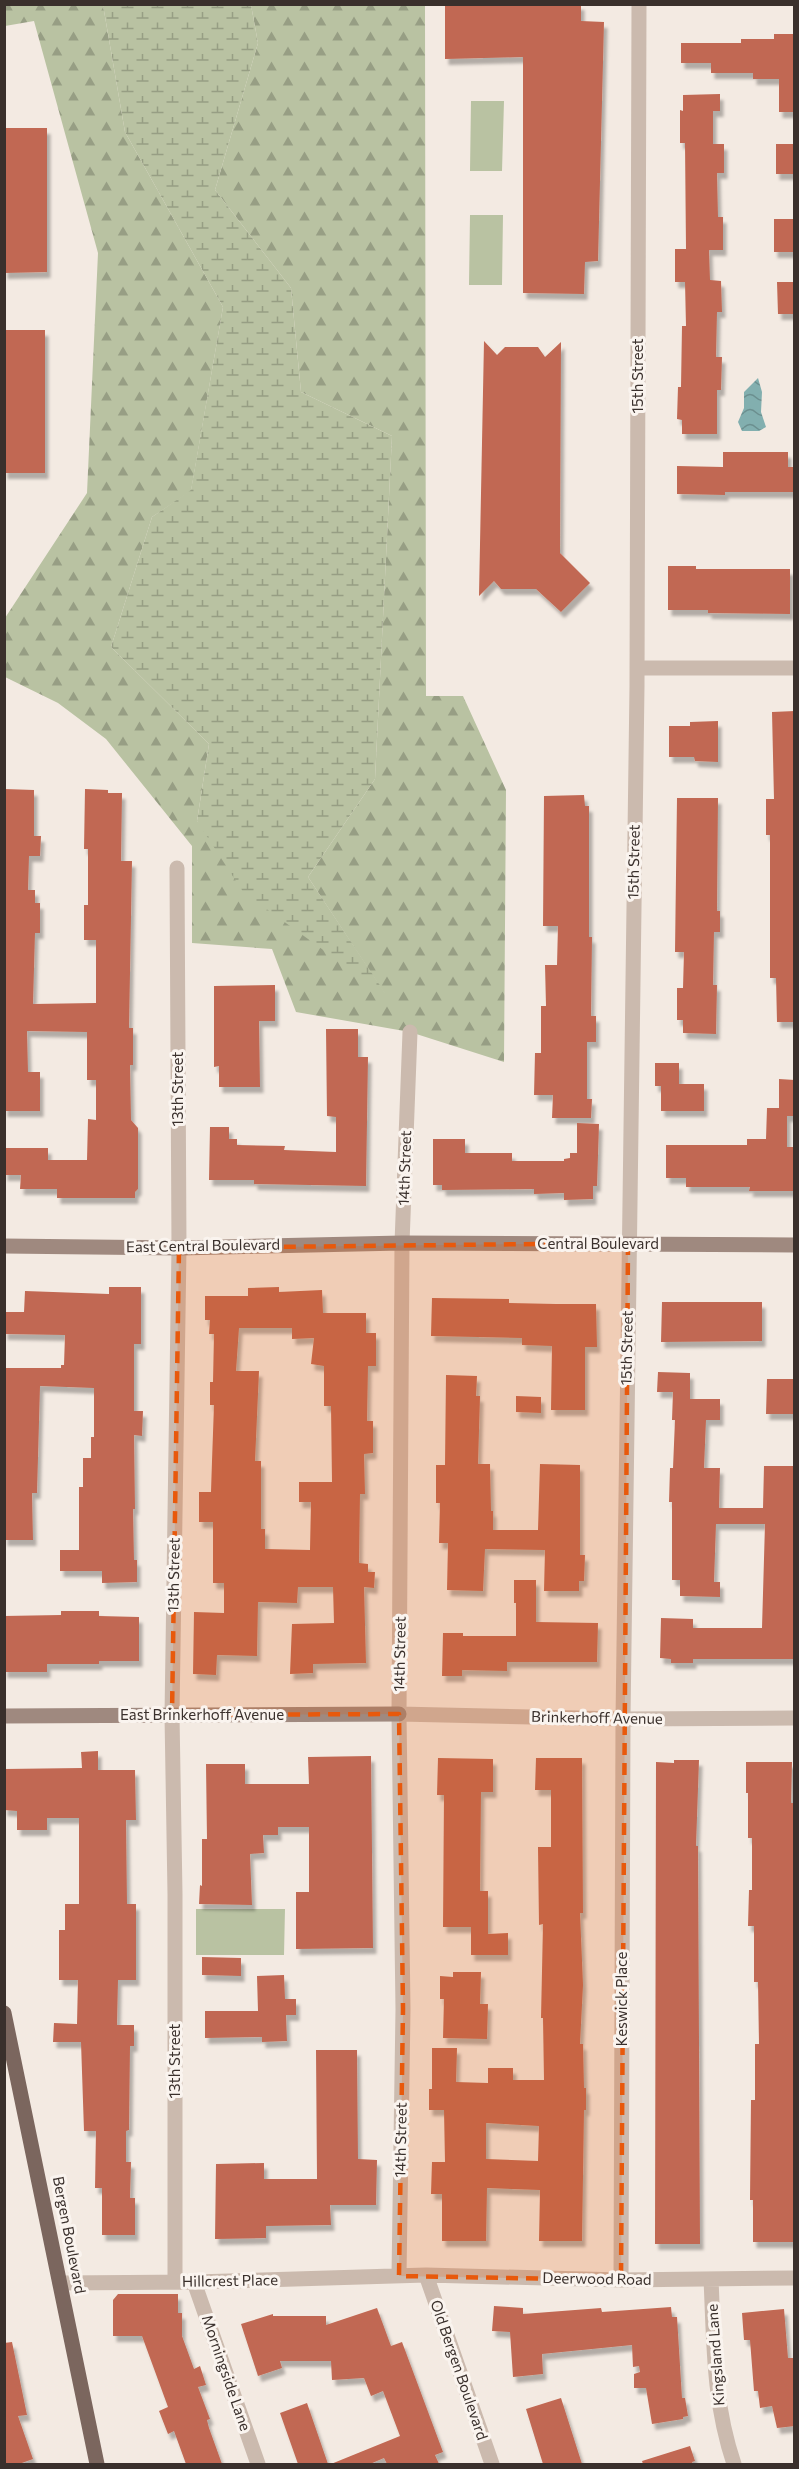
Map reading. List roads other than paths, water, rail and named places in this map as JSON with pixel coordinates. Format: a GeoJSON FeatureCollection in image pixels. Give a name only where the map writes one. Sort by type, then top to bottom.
{"type":"FeatureCollection","features":[{"type":"Feature","properties":{"kind":"main road","name":"Central Boulevard"},"geometry":{"type":"LineString","coordinates":[[402,1243],[795,1245]]}},
{"type":"Feature","properties":{"kind":"main road","name":"East Central Boulevard"},"geometry":{"type":"LineString","coordinates":[[4,1246],[179,1248],[402,1243]]}},
{"type":"Feature","properties":{"kind":"main road","name":"East Brinkerhoff Avenue"},"geometry":{"type":"LineString","coordinates":[[4,1716],[399,1714]]}},
{"type":"Feature","properties":{"kind":"main road","name":"Bergen Boulevard"},"geometry":{"type":"LineString","coordinates":[[4,2013],[97,2464]]}},
{"type":"Feature","properties":{"kind":"street","name":"15th Street"},"geometry":{"type":"LineString","coordinates":[[624,1719],[628,1244],[637,668],[639,4]]}},
{"type":"Feature","properties":{"kind":"street"},"geometry":{"type":"LineString","coordinates":[[637,668],[795,668]]}},
{"type":"Feature","properties":{"kind":"street","name":"13th Street"},"geometry":{"type":"LineString","coordinates":[[175,2282],[175,1894],[172,1715],[179,1248],[177,868]]}},
{"type":"Feature","properties":{"kind":"street","name":"14th Street"},"geometry":{"type":"LineString","coordinates":[[399,2276],[403,2009],[399,1714],[402,1243],[410,1032]]}},
{"type":"Feature","properties":{"kind":"street","name":"Brinkerhoff Avenue"},"geometry":{"type":"LineString","coordinates":[[399,1714],[624,1719],[795,1718]]}},
{"type":"Feature","properties":{"kind":"street","name":"Keswick Place"},"geometry":{"type":"LineString","coordinates":[[621,2280],[624,1719]]}},
{"type":"Feature","properties":{"kind":"street","name":"Old Bergen Boulevard"},"geometry":{"type":"LineString","coordinates":[[426,2275],[492,2464]]}},
{"type":"Feature","properties":{"kind":"street","name":"Deerwood Road"},"geometry":{"type":"LineString","coordinates":[[399,2276],[621,2280],[795,2278]]}},
{"type":"Feature","properties":{"kind":"street","name":"Hillcrest Place"},"geometry":{"type":"LineString","coordinates":[[60,2283],[399,2276]]}},
{"type":"Feature","properties":{"kind":"street","name":"Kingsland Lane"},"geometry":{"type":"LineString","coordinates":[[711,2279],[716,2386],[727,2444],[734,2464]]}},
{"type":"Feature","properties":{"kind":"street","name":"Morningside Lane"},"geometry":{"type":"LineString","coordinates":[[194,2282],[258,2464]]}},
{"type":"Feature","properties":{"kind":"water"},"geometry":{"type":"Polygon","coordinates":[[[758,378],[762,392],[761,412],[766,427],[759,431],[742,431],[738,422],[744,408],[744,392],[758,378]]]}}]}
